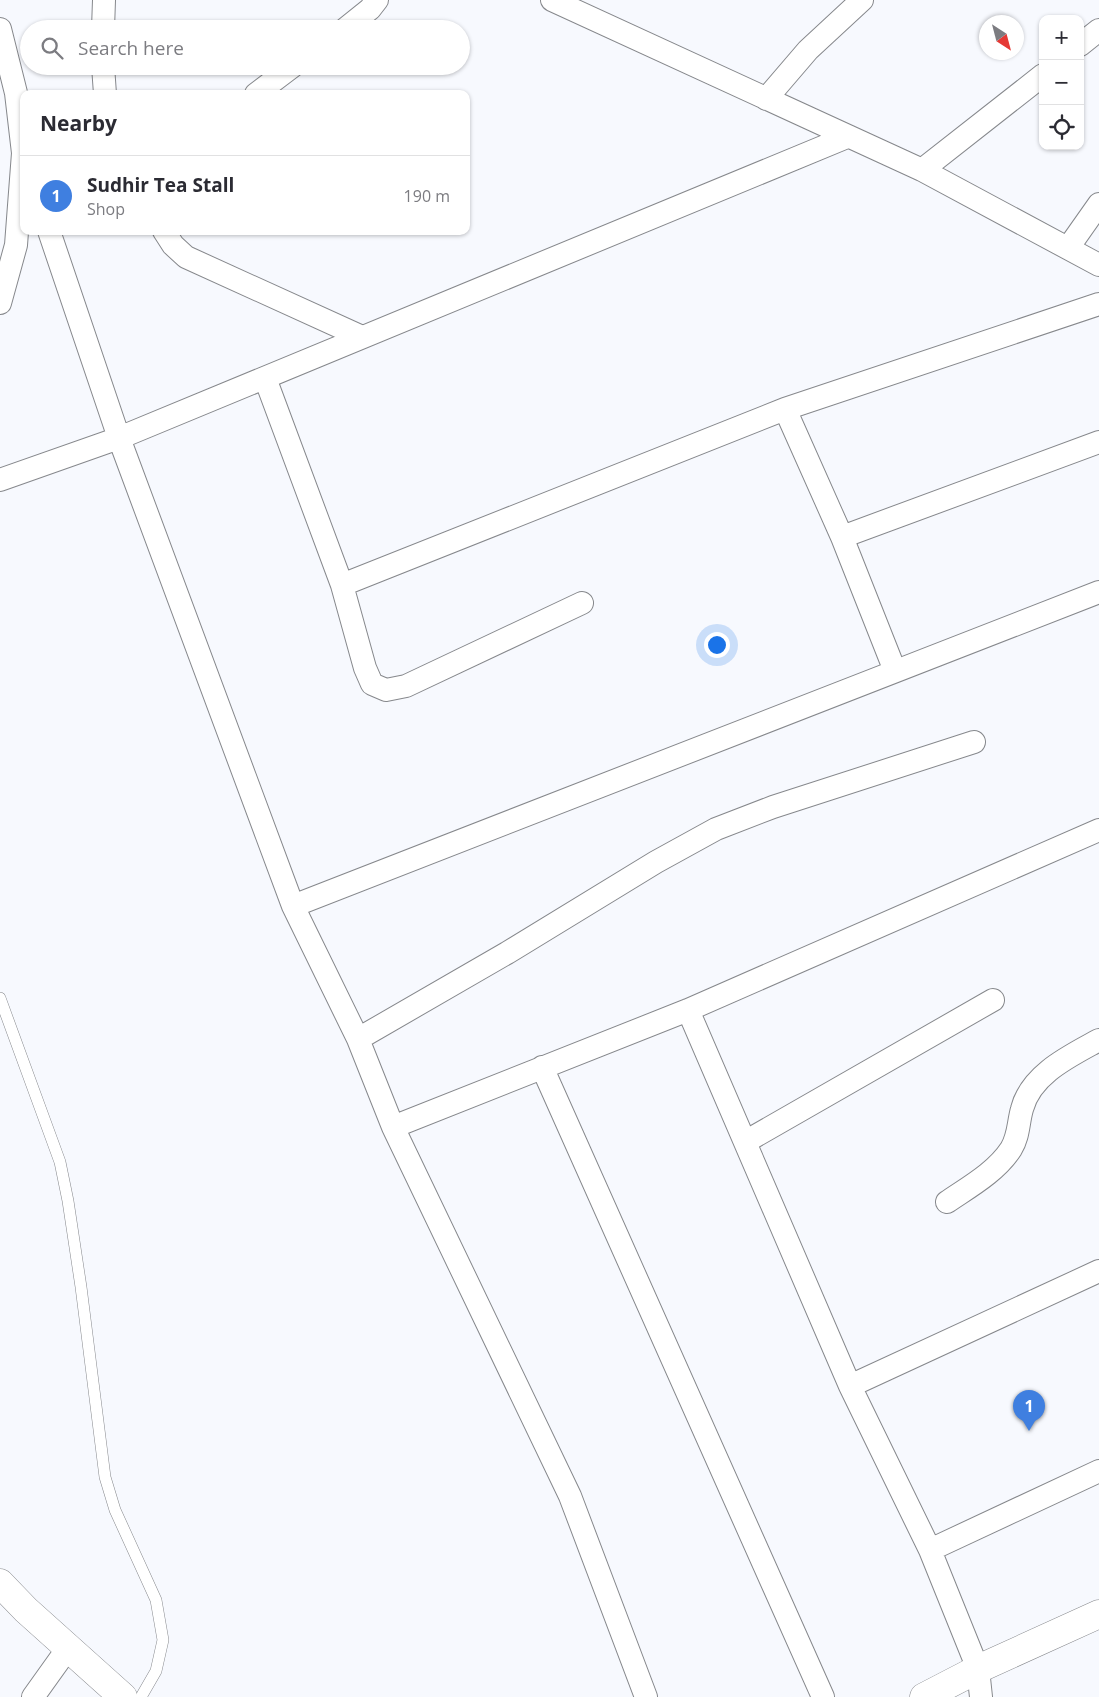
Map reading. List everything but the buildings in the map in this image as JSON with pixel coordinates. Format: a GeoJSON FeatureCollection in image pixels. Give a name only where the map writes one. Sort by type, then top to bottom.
{"type":"FeatureCollection","features":[{"type":"Feature","properties":{"kind":"street"},"geometry":{"type":"LineString","coordinates":[[103,20],[104,0]]}},
{"type":"Feature","properties":{"kind":"street"},"geometry":{"type":"LineString","coordinates":[[356,20],[370,9],[377,0]]}},
{"type":"Feature","properties":{"kind":"street"},"geometry":{"type":"LineString","coordinates":[[552,0],[922,170],[1099,265]]}},
{"type":"Feature","properties":{"kind":"street"},"geometry":{"type":"LineString","coordinates":[[766,99],[808,50],[862,0]]}},
{"type":"Feature","properties":{"kind":"street"},"geometry":{"type":"LineString","coordinates":[[0,28],[16,93],[20,128]]}},
{"type":"Feature","properties":{"kind":"street"},"geometry":{"type":"LineString","coordinates":[[1084,42],[1099,30]]}},
{"type":"Feature","properties":{"kind":"street"},"geometry":{"type":"LineString","coordinates":[[104,75],[105,90]]}},
{"type":"Feature","properties":{"kind":"street"},"geometry":{"type":"LineString","coordinates":[[261,90],[281,75]]}},
{"type":"Feature","properties":{"kind":"street"},"geometry":{"type":"LineString","coordinates":[[922,170],[1039,78]]}},
{"type":"Feature","properties":{"kind":"street"},"geometry":{"type":"LineString","coordinates":[[0,480],[119,438],[847,136]]}},
{"type":"Feature","properties":{"kind":"street"},"geometry":{"type":"LineString","coordinates":[[0,303],[16,245],[20,193]]}},
{"type":"Feature","properties":{"kind":"street"},"geometry":{"type":"LineString","coordinates":[[1068,248],[1099,204]]}},
{"type":"Feature","properties":{"kind":"street"},"geometry":{"type":"LineString","coordinates":[[50,235],[119,438],[293,906],[358,1040],[393,1126],[570,1496],[646,1697]]}},
{"type":"Feature","properties":{"kind":"street"},"geometry":{"type":"LineString","coordinates":[[167,235],[173,245],[186,257],[362,337]]}},
{"type":"Feature","properties":{"kind":"street"},"geometry":{"type":"LineString","coordinates":[[342,585],[785,409],[1099,304]]}},
{"type":"Feature","properties":{"kind":"street"},"geometry":{"type":"LineString","coordinates":[[264,378],[342,585],[372,684],[386,690],[406,686],[582,603]]}},
{"type":"Feature","properties":{"kind":"street"},"geometry":{"type":"LineString","coordinates":[[785,409],[842,537],[895,672]]}},
{"type":"Feature","properties":{"kind":"street"},"geometry":{"type":"LineString","coordinates":[[842,537],[1099,442]]}},
{"type":"Feature","properties":{"kind":"street"},"geometry":{"type":"LineString","coordinates":[[293,906],[1099,592]]}},
{"type":"Feature","properties":{"kind":"street"},"geometry":{"type":"LineString","coordinates":[[358,1040],[507,953],[656,862],[716,829],[773,806],[974,742]]}},
{"type":"Feature","properties":{"kind":"street"},"geometry":{"type":"LineString","coordinates":[[393,1126],[688,1010],[1099,830]]}},
{"type":"Feature","properties":{"kind":"street"},"geometry":{"type":"LineString","coordinates":[[745,1142],[993,1000]]}},
{"type":"Feature","properties":{"kind":"street"},"geometry":{"type":"LineString","coordinates":[[688,1010],[850,1386],[930,1550],[978,1669],[981,1697]]}},
{"type":"Feature","properties":{"kind":"street"},"geometry":{"type":"LineString","coordinates":[[947,1202],[1000,1164],[1012,1148],[1019,1131],[1022,1110],[1028,1092],[1046,1073],[1099,1040]]}},
{"type":"Feature","properties":{"kind":"street"},"geometry":{"type":"LineString","coordinates":[[542,1068],[823,1697]]}},
{"type":"Feature","properties":{"kind":"street"},"geometry":{"type":"LineString","coordinates":[[850,1386],[1099,1271]]}},
{"type":"Feature","properties":{"kind":"street"},"geometry":{"type":"LineString","coordinates":[[930,1550],[1099,1471]]}},
{"type":"Feature","properties":{"kind":"street"},"geometry":{"type":"LineString","coordinates":[[0,1583],[26,1610],[123,1697]]}},
{"type":"Feature","properties":{"kind":"street"},"geometry":{"type":"LineString","coordinates":[[924,1697],[978,1669],[1099,1614]]}},
{"type":"Feature","properties":{"kind":"street"},"geometry":{"type":"LineString","coordinates":[[33,1697],[68,1648]]}},
{"type":"Feature","properties":{"kind":"lane"},"geometry":{"type":"LineString","coordinates":[[0,998],[60,1162],[81,1287],[105,1477],[115,1510],[156,1600],[163,1640],[156,1671],[141,1697]]}},
{"type":"Feature","properties":{"kind":"place","name":"Sudhir Tea Stall"},"geometry":{"type":"Point","coordinates":[1029,1431]}}]}
